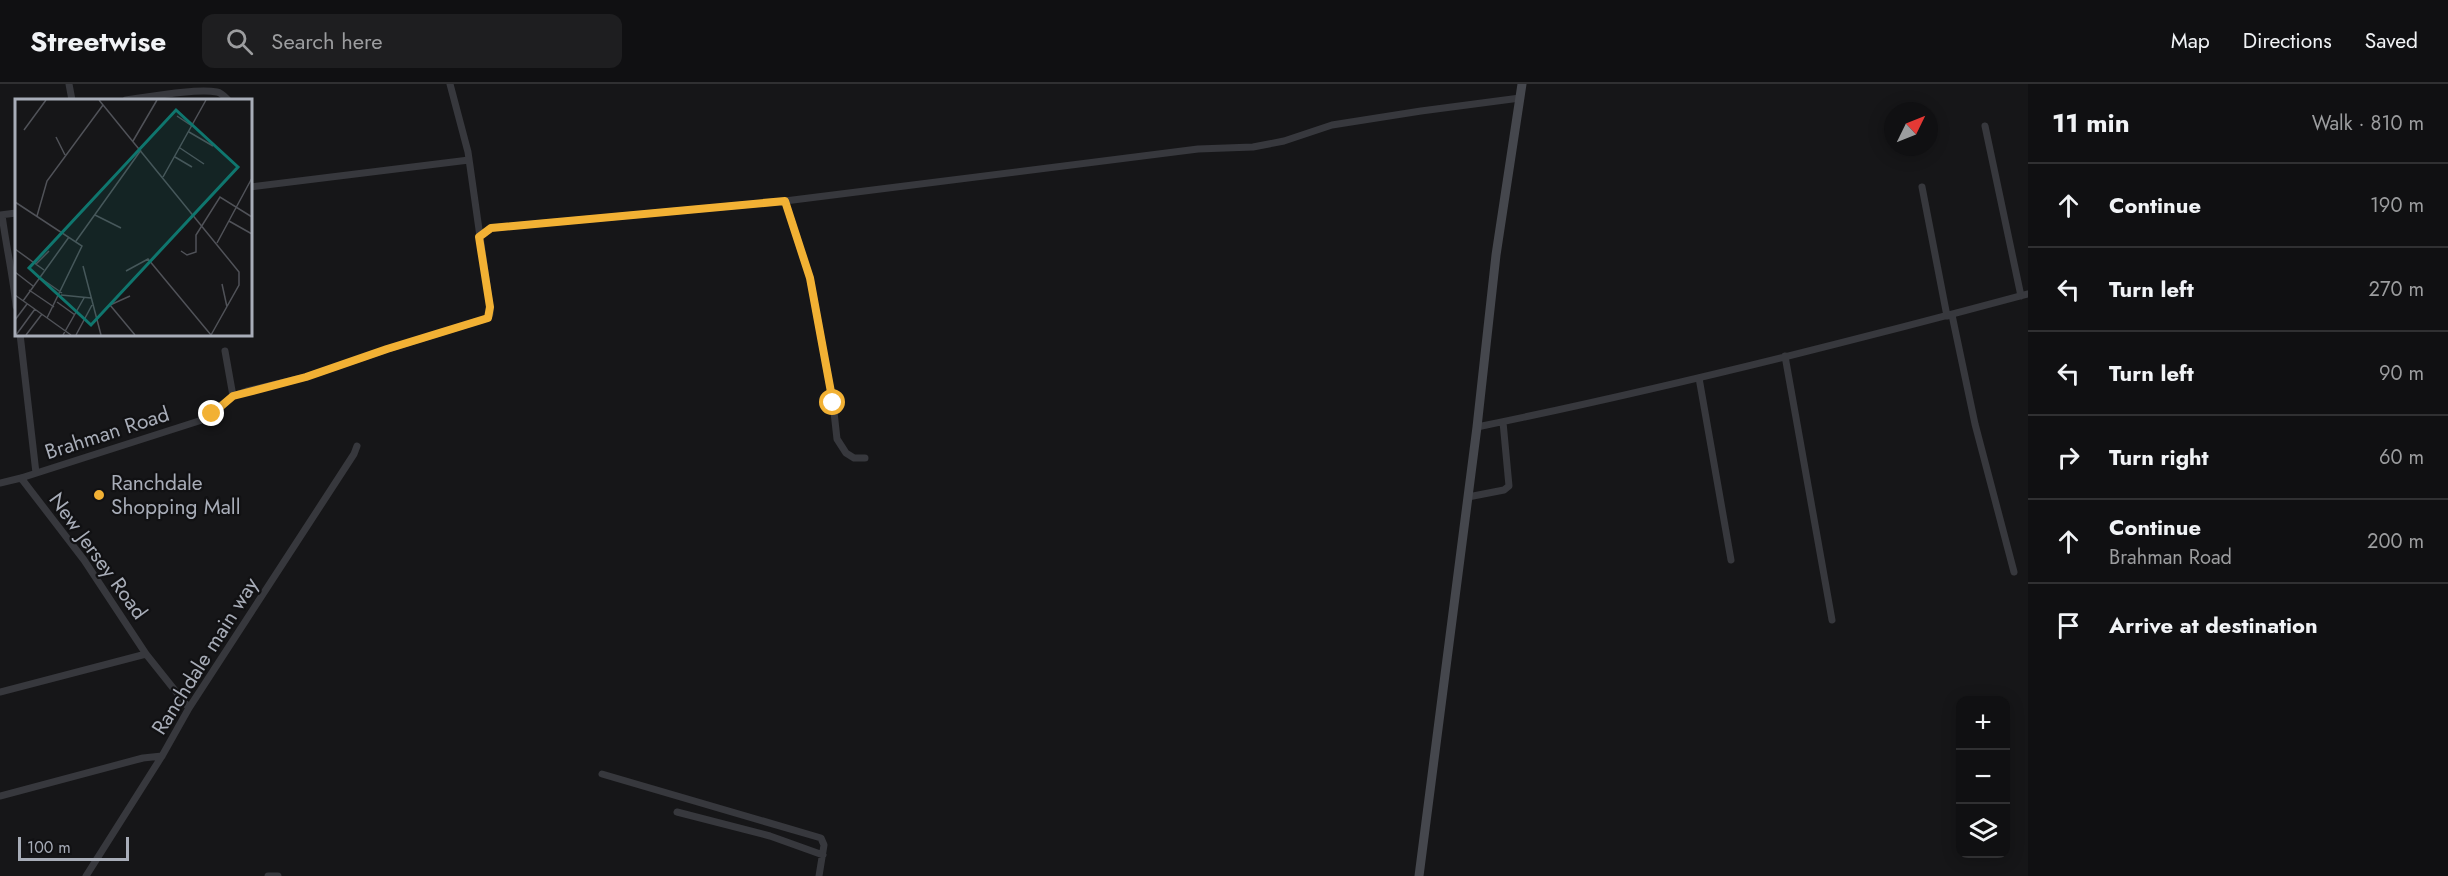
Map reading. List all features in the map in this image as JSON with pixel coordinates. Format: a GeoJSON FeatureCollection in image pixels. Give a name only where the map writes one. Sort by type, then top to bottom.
{"type":"FeatureCollection","features":[{"type":"Feature","properties":{"kind":"street"},"geometry":{"type":"LineString","coordinates":[[69,84],[72,99]]}},
{"type":"Feature","properties":{"kind":"street"},"geometry":{"type":"LineString","coordinates":[[450,84],[469,160],[479,237]]}},
{"type":"Feature","properties":{"kind":"street"},"geometry":{"type":"LineString","coordinates":[[1419,876],[1477,427],[1496,255],[1522,84]]}},
{"type":"Feature","properties":{"kind":"street"},"geometry":{"type":"LineString","coordinates":[[137,99],[213,92],[227,99]]}},
{"type":"Feature","properties":{"kind":"street"},"geometry":{"type":"LineString","coordinates":[[479,237],[491,228],[785,201],[1198,149],[1253,147],[1284,141],[1332,125],[1520,98]]}},
{"type":"Feature","properties":{"kind":"street"},"geometry":{"type":"LineString","coordinates":[[1477,427],[1699,378],[1950,316],[2025,295],[1985,126]]}},
{"type":"Feature","properties":{"kind":"street"},"geometry":{"type":"LineString","coordinates":[[252,187],[469,160]]}},
{"type":"Feature","properties":{"kind":"street"},"geometry":{"type":"LineString","coordinates":[[1922,187],[1975,424],[2014,572]]}},
{"type":"Feature","properties":{"kind":"street"},"geometry":{"type":"LineString","coordinates":[[785,201],[810,278],[833,403],[837,439],[846,453],[854,458],[865,458]]}},
{"type":"Feature","properties":{"kind":"street"},"geometry":{"type":"LineString","coordinates":[[1,215],[7,253],[14,274],[15,290]]}},
{"type":"Feature","properties":{"kind":"street"},"geometry":{"type":"LineString","coordinates":[[477,219],[491,228]]}},
{"type":"Feature","properties":{"kind":"street","name":"Brahman Road"},"geometry":{"type":"LineString","coordinates":[[0,483],[202,420],[233,396],[306,377],[488,318],[490,314],[479,237]]}},
{"type":"Feature","properties":{"kind":"street"},"geometry":{"type":"LineString","coordinates":[[20,336],[36,473]]}},
{"type":"Feature","properties":{"kind":"street"},"geometry":{"type":"LineString","coordinates":[[225,351],[233,396]]}},
{"type":"Feature","properties":{"kind":"street"},"geometry":{"type":"LineString","coordinates":[[1785,356],[1832,620]]}},
{"type":"Feature","properties":{"kind":"street"},"geometry":{"type":"LineString","coordinates":[[1699,378],[1731,560]]}},
{"type":"Feature","properties":{"kind":"street"},"geometry":{"type":"LineString","coordinates":[[1468,497],[1504,490],[1509,486],[1503,422]]}},
{"type":"Feature","properties":{"kind":"street","name":"Ranchdale main way"},"geometry":{"type":"LineString","coordinates":[[86,876],[162,756],[189,708],[357,446]]}},
{"type":"Feature","properties":{"kind":"street","name":"New Jersey Road"},"geometry":{"type":"LineString","coordinates":[[21,478],[84,560],[146,654],[189,708]]}},
{"type":"Feature","properties":{"kind":"street"},"geometry":{"type":"LineString","coordinates":[[0,692],[146,654]]}},
{"type":"Feature","properties":{"kind":"street"},"geometry":{"type":"LineString","coordinates":[[0,796],[143,758],[162,756]]}},
{"type":"Feature","properties":{"kind":"street"},"geometry":{"type":"LineString","coordinates":[[602,774],[821,838],[824,845],[819,876]]}},
{"type":"Feature","properties":{"kind":"street"},"geometry":{"type":"LineString","coordinates":[[677,812],[770,836],[823,855]]}},
{"type":"Feature","properties":{"kind":"street"},"geometry":{"type":"LineString","coordinates":[[268,876],[278,876]]}},
{"type":"Feature","properties":{"kind":"place","name":"Ranchdale Shopping Mall"},"geometry":{"type":"Point","coordinates":[99,495]}},
{"type":"Feature","properties":{"kind":"route"},"geometry":{"type":"LineString","coordinates":[[212,414],[233,396],[247,391],[306,377],[488,318],[490,307],[479,237],[491,228],[785,201],[810,278],[833,403]]}}]}
